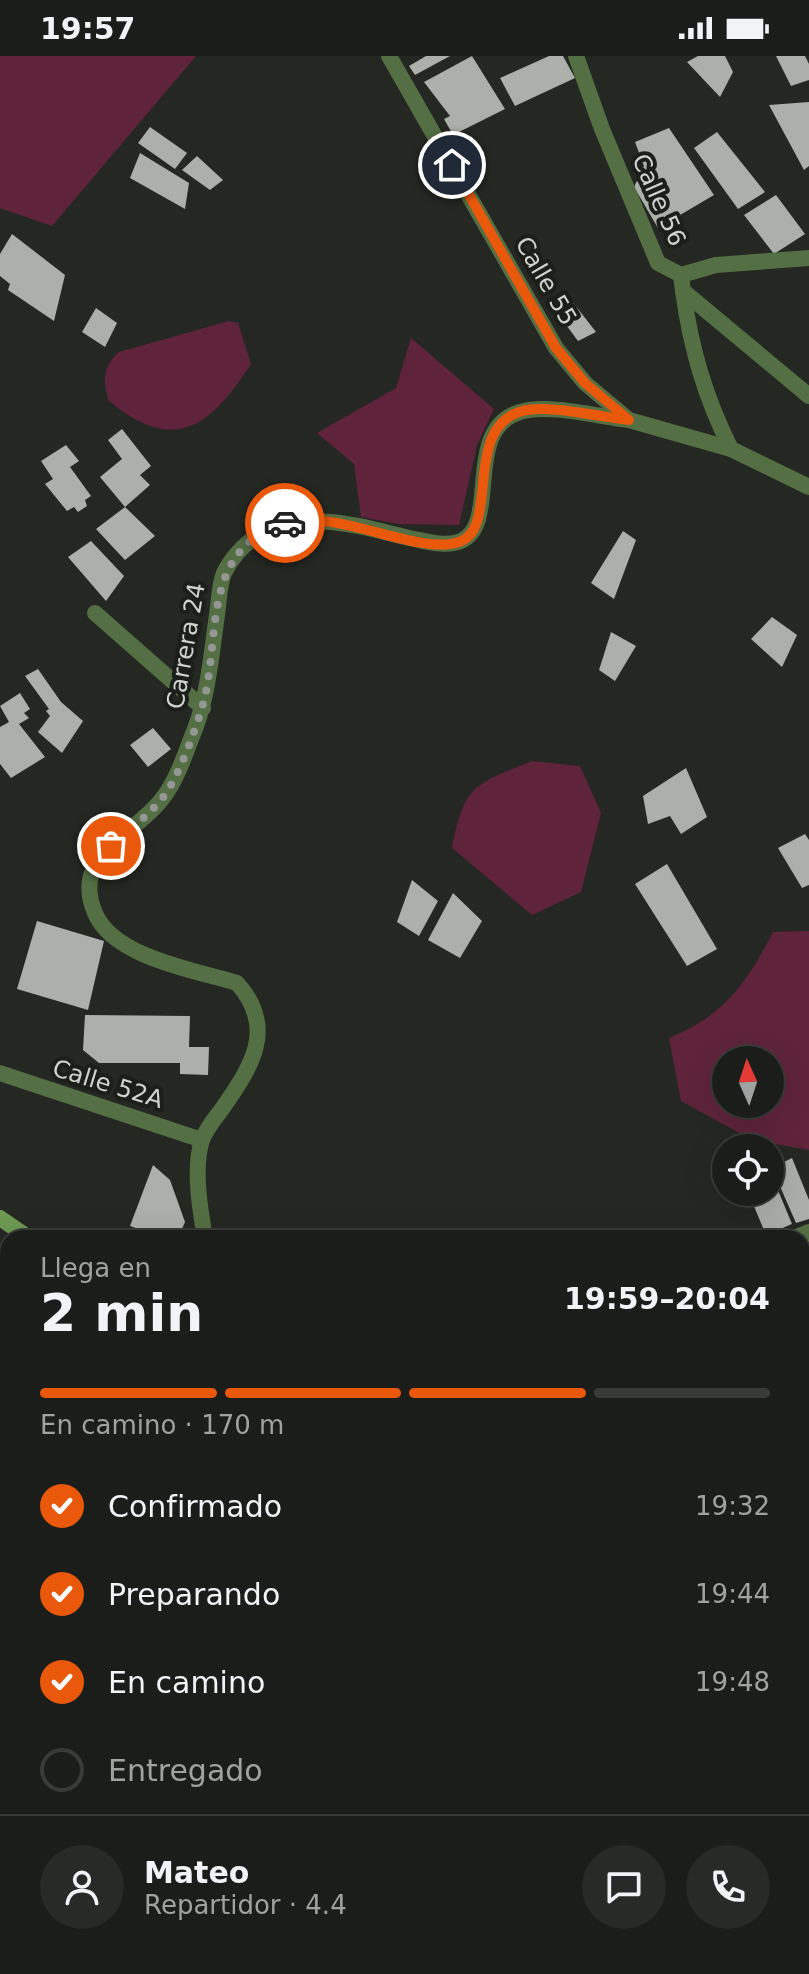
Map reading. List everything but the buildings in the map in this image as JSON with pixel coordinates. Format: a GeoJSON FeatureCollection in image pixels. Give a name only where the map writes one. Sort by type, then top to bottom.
{"type":"FeatureCollection","features":[{"type":"Feature","properties":{"kind":"street","name":"Calle 55"},"geometry":{"type":"LineString","coordinates":[[389,56],[556,348],[585,383],[629,420],[731,449],[809,487]]}},
{"type":"Feature","properties":{"kind":"street","name":"Calle 56"},"geometry":{"type":"LineString","coordinates":[[576,56],[602,129],[658,263],[809,396]]}},
{"type":"Feature","properties":{"kind":"street"},"geometry":{"type":"LineString","coordinates":[[731,449],[706,399],[690,346],[682,283],[716,265],[809,258]]}},
{"type":"Feature","properties":{"kind":"street","name":"Carrera 24"},"geometry":{"type":"LineString","coordinates":[[204,1230],[199,1189],[202,1140],[254,1056],[259,1020],[237,983],[137,952],[113,939],[95,914],[88,885],[96,860],[163,798],[203,708],[223,575],[251,540],[273,527],[297,520],[344,524],[437,544],[459,542],[476,527],[487,454],[491,437],[500,424],[518,412],[536,409],[629,420]]}},
{"type":"Feature","properties":{"kind":"street"},"geometry":{"type":"LineString","coordinates":[[95,613],[203,708]]}},
{"type":"Feature","properties":{"kind":"street","name":"Calle 52A"},"geometry":{"type":"LineString","coordinates":[[0,1073],[202,1140]]}},
{"type":"Feature","properties":{"kind":"street"},"geometry":{"type":"LineString","coordinates":[[0,1218],[17,1230]]}},
{"type":"Feature","properties":{"kind":"shaded area"},"geometry":{"type":"Polygon","coordinates":[[[0,56],[196,56],[52,226],[0,208],[0,56]]]}},
{"type":"Feature","properties":{"kind":"shaded area"},"geometry":{"type":"Polygon","coordinates":[[[229,321],[238,323],[251,364],[221,404],[205,418],[172,430],[153,427],[109,401],[105,374],[119,352],[229,321]]]}},
{"type":"Feature","properties":{"kind":"shaded area"},"geometry":{"type":"Polygon","coordinates":[[[411,338],[494,409],[477,445],[459,525],[399,524],[361,517],[354,464],[317,433],[396,388],[411,338]]]}},
{"type":"Feature","properties":{"kind":"shaded area"},"geometry":{"type":"Polygon","coordinates":[[[532,761],[580,766],[601,813],[581,892],[532,915],[452,848],[462,810],[475,789],[532,761]]]}},
{"type":"Feature","properties":{"kind":"shaded area"},"geometry":{"type":"Polygon","coordinates":[[[809,931],[809,1150],[784,1146],[784,1134],[741,1134],[681,1101],[669,1038],[719,1008],[753,967],[773,932],[809,931]]]}},
{"type":"Feature","properties":{"kind":"way so far"},"geometry":{"type":"LineString","coordinates":[[111,846],[163,798],[191,739],[203,708],[223,575],[235,556],[251,540],[285,523]]}},
{"type":"Feature","properties":{"kind":"route"},"geometry":{"type":"LineString","coordinates":[[285,523],[297,520],[344,524],[437,544],[459,542],[476,527],[487,454],[491,437],[500,424],[518,412],[536,409],[629,420],[585,383],[556,348],[452,165]]}}]}
